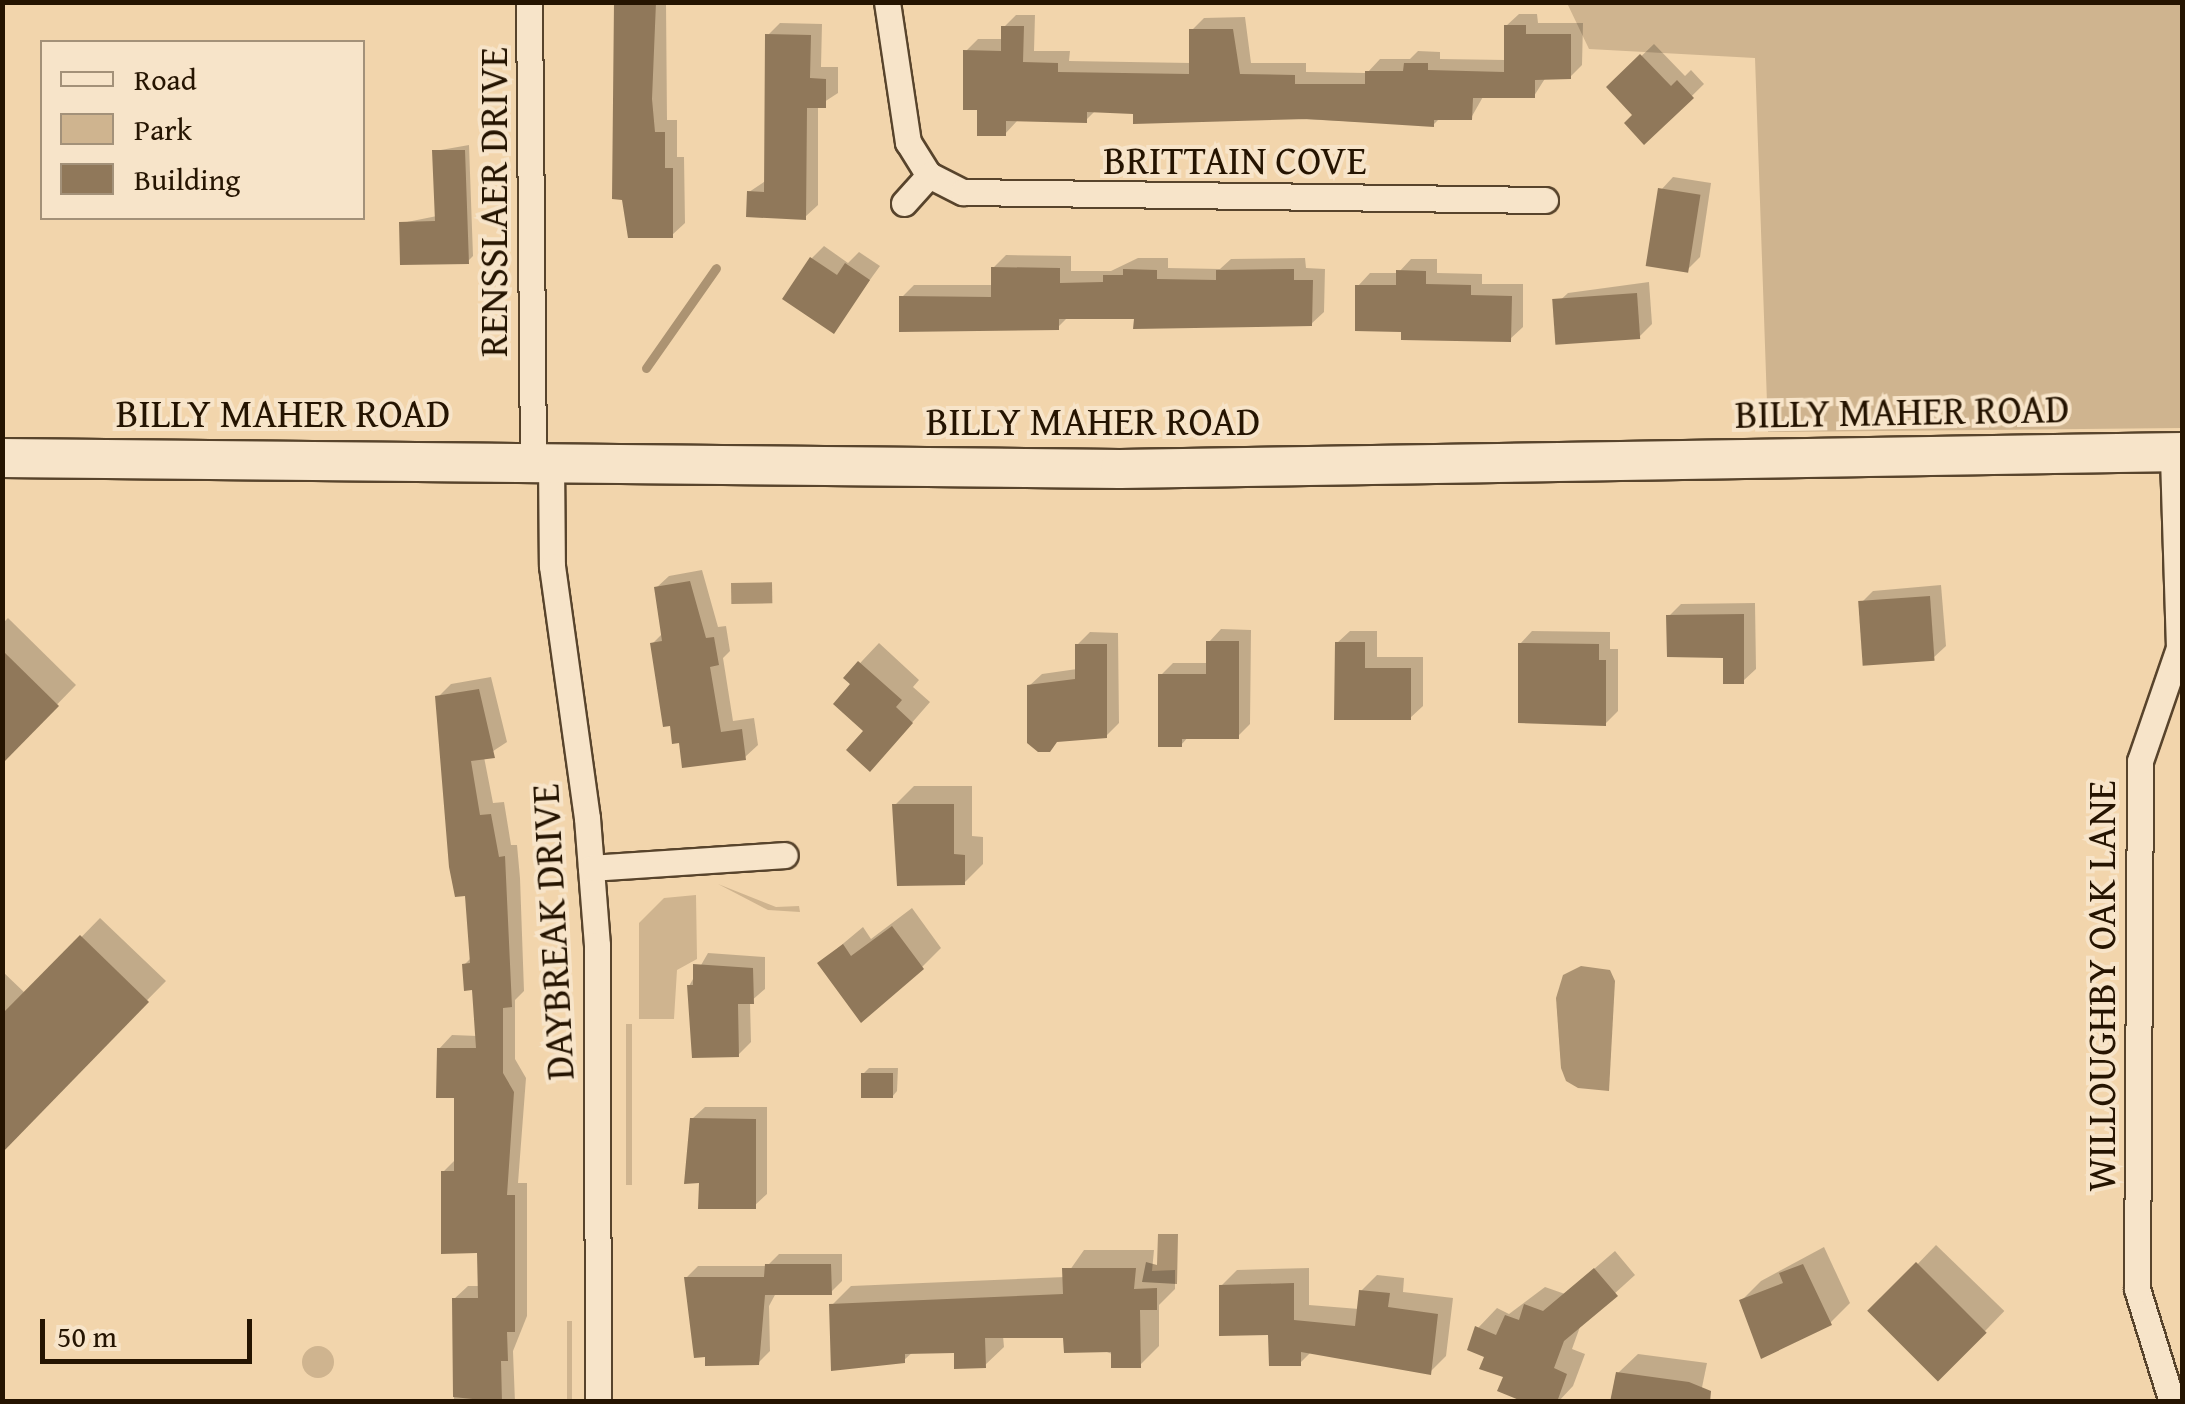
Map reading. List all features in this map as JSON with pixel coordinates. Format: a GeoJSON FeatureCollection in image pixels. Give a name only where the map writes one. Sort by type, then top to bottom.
{"type":"FeatureCollection","features":[{"type":"Feature","properties":{"kind":"main road","name":"BILLY MAHER ROAD"},"geometry":{"type":"LineString","coordinates":[[2,458],[542,460],[1120,469],[2178,452]]}},
{"type":"Feature","properties":{"kind":"street","name":"RENSSLAER DRIVE"},"geometry":{"type":"LineString","coordinates":[[529,2],[542,460]]}},
{"type":"Feature","properties":{"kind":"street"},"geometry":{"type":"LineString","coordinates":[[886,2],[903,124],[929,175],[904,203]]}},
{"type":"Feature","properties":{"kind":"street","name":"BRITTAIN COVE"},"geometry":{"type":"LineString","coordinates":[[929,175],[945,186],[991,196],[1546,200]]}},
{"type":"Feature","properties":{"kind":"street","name":"WILLOUGHBY OAK LANE"},"geometry":{"type":"LineString","coordinates":[[2172,1402],[2137,1289],[2140,762],[2179,648],[2178,452]]}},
{"type":"Feature","properties":{"kind":"street","name":"DAYBREAK DRIVE"},"geometry":{"type":"LineString","coordinates":[[542,460],[591,868],[599,1063],[598,1402]]}},
{"type":"Feature","properties":{"kind":"street"},"geometry":{"type":"LineString","coordinates":[[591,868],[785,855]]}},
{"type":"Feature","properties":{"kind":"green space"},"geometry":{"type":"Polygon","coordinates":[[[1567,3],[2182,3],[2182,428],[1768,432],[1755,58],[1589,49],[1567,3]]]}},
{"type":"Feature","properties":{"kind":"green space"},"geometry":{"type":"Polygon","coordinates":[[[718,884],[776,907],[799,906],[800,912],[768,910],[718,884]]]}},
{"type":"Feature","properties":{"kind":"green space"},"geometry":{"type":"Polygon","coordinates":[[[696,895],[697,959],[677,970],[674,1019],[639,1019],[639,923],[664,898],[696,895]]]}},
{"type":"Feature","properties":{"kind":"green space"},"geometry":{"type":"Polygon","coordinates":[[[626,1024],[632,1024],[632,1185],[626,1185],[626,1024]]]}},
{"type":"Feature","properties":{"kind":"green space"},"geometry":{"type":"Polygon","coordinates":[[[567,1321],[572,1321],[572,1401],[567,1401],[567,1321]]]}},
{"type":"Feature","properties":{"kind":"green space"},"geometry":{"type":"Polygon","coordinates":[[[318,1346],[329,1351],[334,1362],[329,1373],[318,1378],[307,1373],[302,1362],[307,1351],[318,1346]]]}},
{"type":"Feature","properties":{"kind":"shaded area"},"geometry":{"type":"Polygon","coordinates":[[[772,582],[772,603],[731,604],[731,583],[772,582]]]}},
{"type":"Feature","properties":{"kind":"shaded area"},"geometry":{"type":"Polygon","coordinates":[[[1581,966],[1610,970],[1615,981],[1609,1091],[1578,1088],[1566,1081],[1561,1068],[1556,998],[1563,975],[1581,966]]]}},
{"type":"Feature","properties":{"kind":"shaded area"},"geometry":{"type":"Polygon","coordinates":[[[1158,1234],[1178,1234],[1177,1284],[1142,1282],[1146,1262],[1157,1265],[1158,1234]]]}},
{"type":"Feature","properties":{"kind":"building"},"geometry":{"type":"Polygon","coordinates":[[[614,2],[656,2],[652,99],[655,132],[665,132],[665,168],[673,168],[673,238],[628,238],[622,200],[612,199],[614,2]]]}},
{"type":"Feature","properties":{"kind":"building"},"geometry":{"type":"Polygon","coordinates":[[[1504,25],[1526,25],[1526,34],[1571,34],[1571,79],[1535,80],[1535,98],[1473,98],[1472,120],[1434,120],[1434,127],[1307,119],[1133,124],[1133,114],[1087,112],[1087,123],[1006,121],[1006,136],[977,136],[977,110],[963,110],[963,50],[1001,51],[1001,26],[1024,26],[1023,62],[1058,63],[1058,72],[1189,74],[1189,29],[1233,29],[1240,74],[1295,75],[1295,84],[1365,84],[1365,71],[1403,71],[1404,63],[1428,63],[1428,70],[1504,72],[1504,25]]]}},
{"type":"Feature","properties":{"kind":"building"},"geometry":{"type":"Polygon","coordinates":[[[765,34],[811,35],[810,78],[826,79],[826,108],[807,108],[806,220],[746,217],[747,191],[764,192],[765,34]]]}},
{"type":"Feature","properties":{"kind":"building"},"geometry":{"type":"Polygon","coordinates":[[[1640,54],[1671,86],[1677,80],[1694,98],[1644,145],[1624,123],[1632,115],[1606,87],[1640,54]]]}},
{"type":"Feature","properties":{"kind":"building"},"geometry":{"type":"Polygon","coordinates":[[[432,150],[465,150],[469,264],[400,265],[399,222],[435,221],[432,150]]]}},
{"type":"Feature","properties":{"kind":"building"},"geometry":{"type":"Polygon","coordinates":[[[1658,188],[1700,195],[1688,273],[1646,266],[1658,188]]]}},
{"type":"Feature","properties":{"kind":"building"},"geometry":{"type":"Polygon","coordinates":[[[810,257],[837,275],[845,263],[870,280],[834,334],[782,299],[810,257]]]}},
{"type":"Feature","properties":{"kind":"building"},"geometry":{"type":"Polygon","coordinates":[[[991,267],[1060,268],[1060,283],[1103,282],[1103,275],[1123,275],[1123,269],[1157,270],[1157,279],[1216,280],[1216,270],[1294,269],[1294,280],[1313,280],[1312,326],[1133,329],[1134,319],[1059,319],[1059,330],[899,332],[899,296],[991,297],[991,267]]]}},
{"type":"Feature","properties":{"kind":"building"},"geometry":{"type":"Polygon","coordinates":[[[1396,270],[1426,271],[1426,284],[1471,285],[1471,295],[1512,296],[1511,342],[1401,340],[1401,332],[1355,331],[1355,285],[1396,285],[1396,270]]]}},
{"type":"Feature","properties":{"kind":"building"},"geometry":{"type":"Polygon","coordinates":[[[1637,293],[1640,339],[1555,345],[1552,299],[1637,293]]]}},
{"type":"Feature","properties":{"kind":"building"},"geometry":{"type":"Polygon","coordinates":[[[690,581],[706,638],[714,637],[719,665],[710,667],[721,732],[742,729],[746,760],[682,768],[679,743],[672,744],[670,726],[663,727],[650,643],[662,641],[654,587],[690,581]]]}},
{"type":"Feature","properties":{"kind":"building"},"geometry":{"type":"Polygon","coordinates":[[[1930,596],[1935,661],[1863,666],[1858,601],[1930,596]]]}},
{"type":"Feature","properties":{"kind":"building"},"geometry":{"type":"Polygon","coordinates":[[[1744,614],[1744,684],[1723,684],[1723,658],[1667,657],[1666,615],[1744,614]]]}},
{"type":"Feature","properties":{"kind":"building"},"geometry":{"type":"Polygon","coordinates":[[[1206,641],[1239,641],[1239,739],[1182,739],[1182,747],[1158,747],[1158,674],[1206,674],[1206,641]]]}},
{"type":"Feature","properties":{"kind":"building"},"geometry":{"type":"Polygon","coordinates":[[[1335,642],[1365,642],[1365,668],[1411,668],[1411,720],[1334,720],[1335,642]]]}},
{"type":"Feature","properties":{"kind":"building"},"geometry":{"type":"Polygon","coordinates":[[[1518,643],[1599,644],[1599,660],[1606,660],[1606,726],[1518,723],[1518,643]]]}},
{"type":"Feature","properties":{"kind":"building"},"geometry":{"type":"Polygon","coordinates":[[[1075,644],[1107,644],[1107,738],[1057,742],[1050,752],[1038,752],[1027,743],[1027,685],[1075,679],[1075,644]]]}},
{"type":"Feature","properties":{"kind":"building"},"geometry":{"type":"Polygon","coordinates":[[[2,650],[59,706],[2,764],[2,650]]]}},
{"type":"Feature","properties":{"kind":"building"},"geometry":{"type":"Polygon","coordinates":[[[858,661],[902,700],[896,707],[913,723],[870,772],[846,750],[863,731],[833,704],[850,684],[843,678],[858,661]]]}},
{"type":"Feature","properties":{"kind":"building"},"geometry":{"type":"Polygon","coordinates":[[[479,689],[495,758],[471,761],[480,815],[491,814],[499,857],[505,856],[512,1007],[503,1008],[503,1073],[514,1092],[507,1195],[515,1195],[515,1332],[507,1332],[508,1361],[501,1361],[502,1402],[453,1397],[452,1298],[478,1298],[477,1253],[441,1254],[441,1171],[454,1171],[454,1098],[436,1098],[437,1048],[476,1048],[472,990],[464,991],[462,964],[470,963],[465,896],[455,897],[449,867],[435,696],[479,689]]]}},
{"type":"Feature","properties":{"kind":"building"},"geometry":{"type":"Polygon","coordinates":[[[892,804],[954,804],[954,854],[965,855],[965,885],[897,886],[892,804]]]}},
{"type":"Feature","properties":{"kind":"building"},"geometry":{"type":"Polygon","coordinates":[[[892,926],[924,969],[861,1023],[817,963],[843,944],[851,956],[892,926]]]}},
{"type":"Feature","properties":{"kind":"building"},"geometry":{"type":"Polygon","coordinates":[[[80,935],[149,1002],[2,1153],[2,1014],[80,935]]]}},
{"type":"Feature","properties":{"kind":"building"},"geometry":{"type":"Polygon","coordinates":[[[693,964],[753,968],[754,1004],[738,1004],[739,1057],[692,1058],[687,985],[693,985],[693,964]]]}},
{"type":"Feature","properties":{"kind":"building"},"geometry":{"type":"Polygon","coordinates":[[[861,1073],[893,1073],[893,1098],[861,1098],[861,1073]]]}},
{"type":"Feature","properties":{"kind":"building"},"geometry":{"type":"Polygon","coordinates":[[[690,1118],[756,1119],[756,1209],[698,1209],[699,1183],[684,1184],[690,1118]]]}},
{"type":"Feature","properties":{"kind":"building"},"geometry":{"type":"Polygon","coordinates":[[[1916,1262],[1987,1333],[1938,1382],[1867,1311],[1916,1262]]]}},
{"type":"Feature","properties":{"kind":"building"},"geometry":{"type":"Polygon","coordinates":[[[765,1264],[831,1264],[832,1295],[765,1295],[759,1365],[705,1366],[705,1357],[694,1358],[684,1277],[764,1277],[765,1264]]]}},
{"type":"Feature","properties":{"kind":"building"},"geometry":{"type":"Polygon","coordinates":[[[1803,1264],[1832,1325],[1761,1359],[1739,1300],[1783,1283],[1779,1273],[1803,1264]]]}},
{"type":"Feature","properties":{"kind":"building"},"geometry":{"type":"Polygon","coordinates":[[[1062,1268],[1136,1268],[1134,1289],[1157,1288],[1157,1310],[1140,1310],[1141,1368],[1111,1368],[1111,1352],[1064,1353],[1063,1338],[985,1338],[986,1368],[954,1369],[954,1353],[905,1354],[905,1363],[831,1371],[829,1304],[1063,1294],[1062,1268]]]}},
{"type":"Feature","properties":{"kind":"building"},"geometry":{"type":"Polygon","coordinates":[[[1594,1268],[1618,1296],[1564,1341],[1554,1368],[1567,1374],[1557,1402],[1524,1402],[1497,1391],[1503,1377],[1479,1369],[1484,1357],[1467,1350],[1475,1326],[1496,1335],[1505,1315],[1519,1320],[1524,1304],[1543,1311],[1594,1268]]]}},
{"type":"Feature","properties":{"kind":"building"},"geometry":{"type":"Polygon","coordinates":[[[1294,1283],[1294,1320],[1355,1326],[1359,1290],[1390,1293],[1388,1307],[1438,1314],[1431,1375],[1301,1352],[1301,1366],[1269,1366],[1268,1335],[1219,1336],[1219,1285],[1294,1283]]]}},
{"type":"Feature","properties":{"kind":"building"},"geometry":{"type":"Polygon","coordinates":[[[1616,1372],[1689,1382],[1711,1391],[1710,1402],[1610,1402],[1616,1372]]]}},
{"type":"Feature","properties":{"kind":"waterway"},"geometry":{"type":"LineString","coordinates":[[646,368],[716,268]]}}]}
